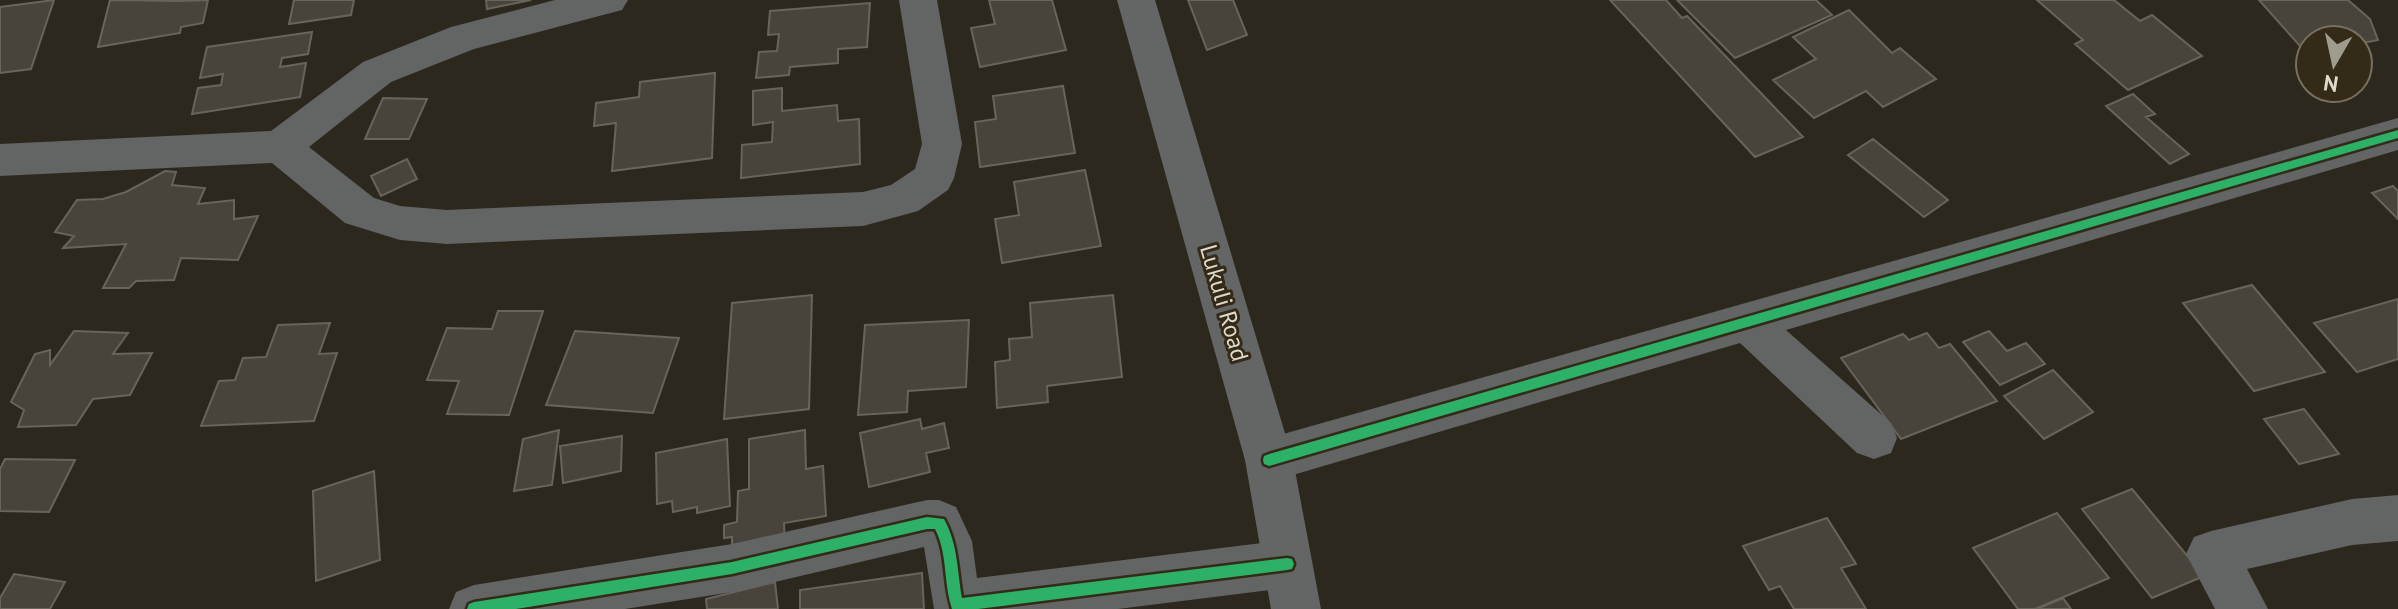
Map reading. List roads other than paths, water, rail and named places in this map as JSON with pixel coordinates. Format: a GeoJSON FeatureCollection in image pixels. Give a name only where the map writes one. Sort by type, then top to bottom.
{"type":"FeatureCollection","features":[{"type":"Feature","properties":{"kind":"street"},"geometry":{"type":"LineString","coordinates":[[0,160],[280,147],[377,72],[465,37],[609,0]]}},
{"type":"Feature","properties":{"kind":"street"},"geometry":{"type":"LineString","coordinates":[[280,147],[360,211],[400,223],[447,227],[863,209],[903,199],[933,178],[942,144],[918,0]]}},
{"type":"Feature","properties":{"kind":"street","name":"Lukuli Road"},"geometry":{"type":"LineString","coordinates":[[1136,0],[1269,460],[1292,586]]}},
{"type":"Feature","properties":{"kind":"street"},"geometry":{"type":"LineString","coordinates":[[1269,460],[2398,134]]}},
{"type":"Feature","properties":{"kind":"street"},"geometry":{"type":"LineString","coordinates":[[1747,322],[1874,438]]}},
{"type":"Feature","properties":{"kind":"street"},"geometry":{"type":"LineString","coordinates":[[2243,609],[2211,554],[2352,522],[2398,518]]}},
{"type":"Feature","properties":{"kind":"street"},"geometry":{"type":"LineString","coordinates":[[474,609],[732,568],[927,523],[939,523],[945,532],[951,585],[958,607],[1292,586]]}}]}
